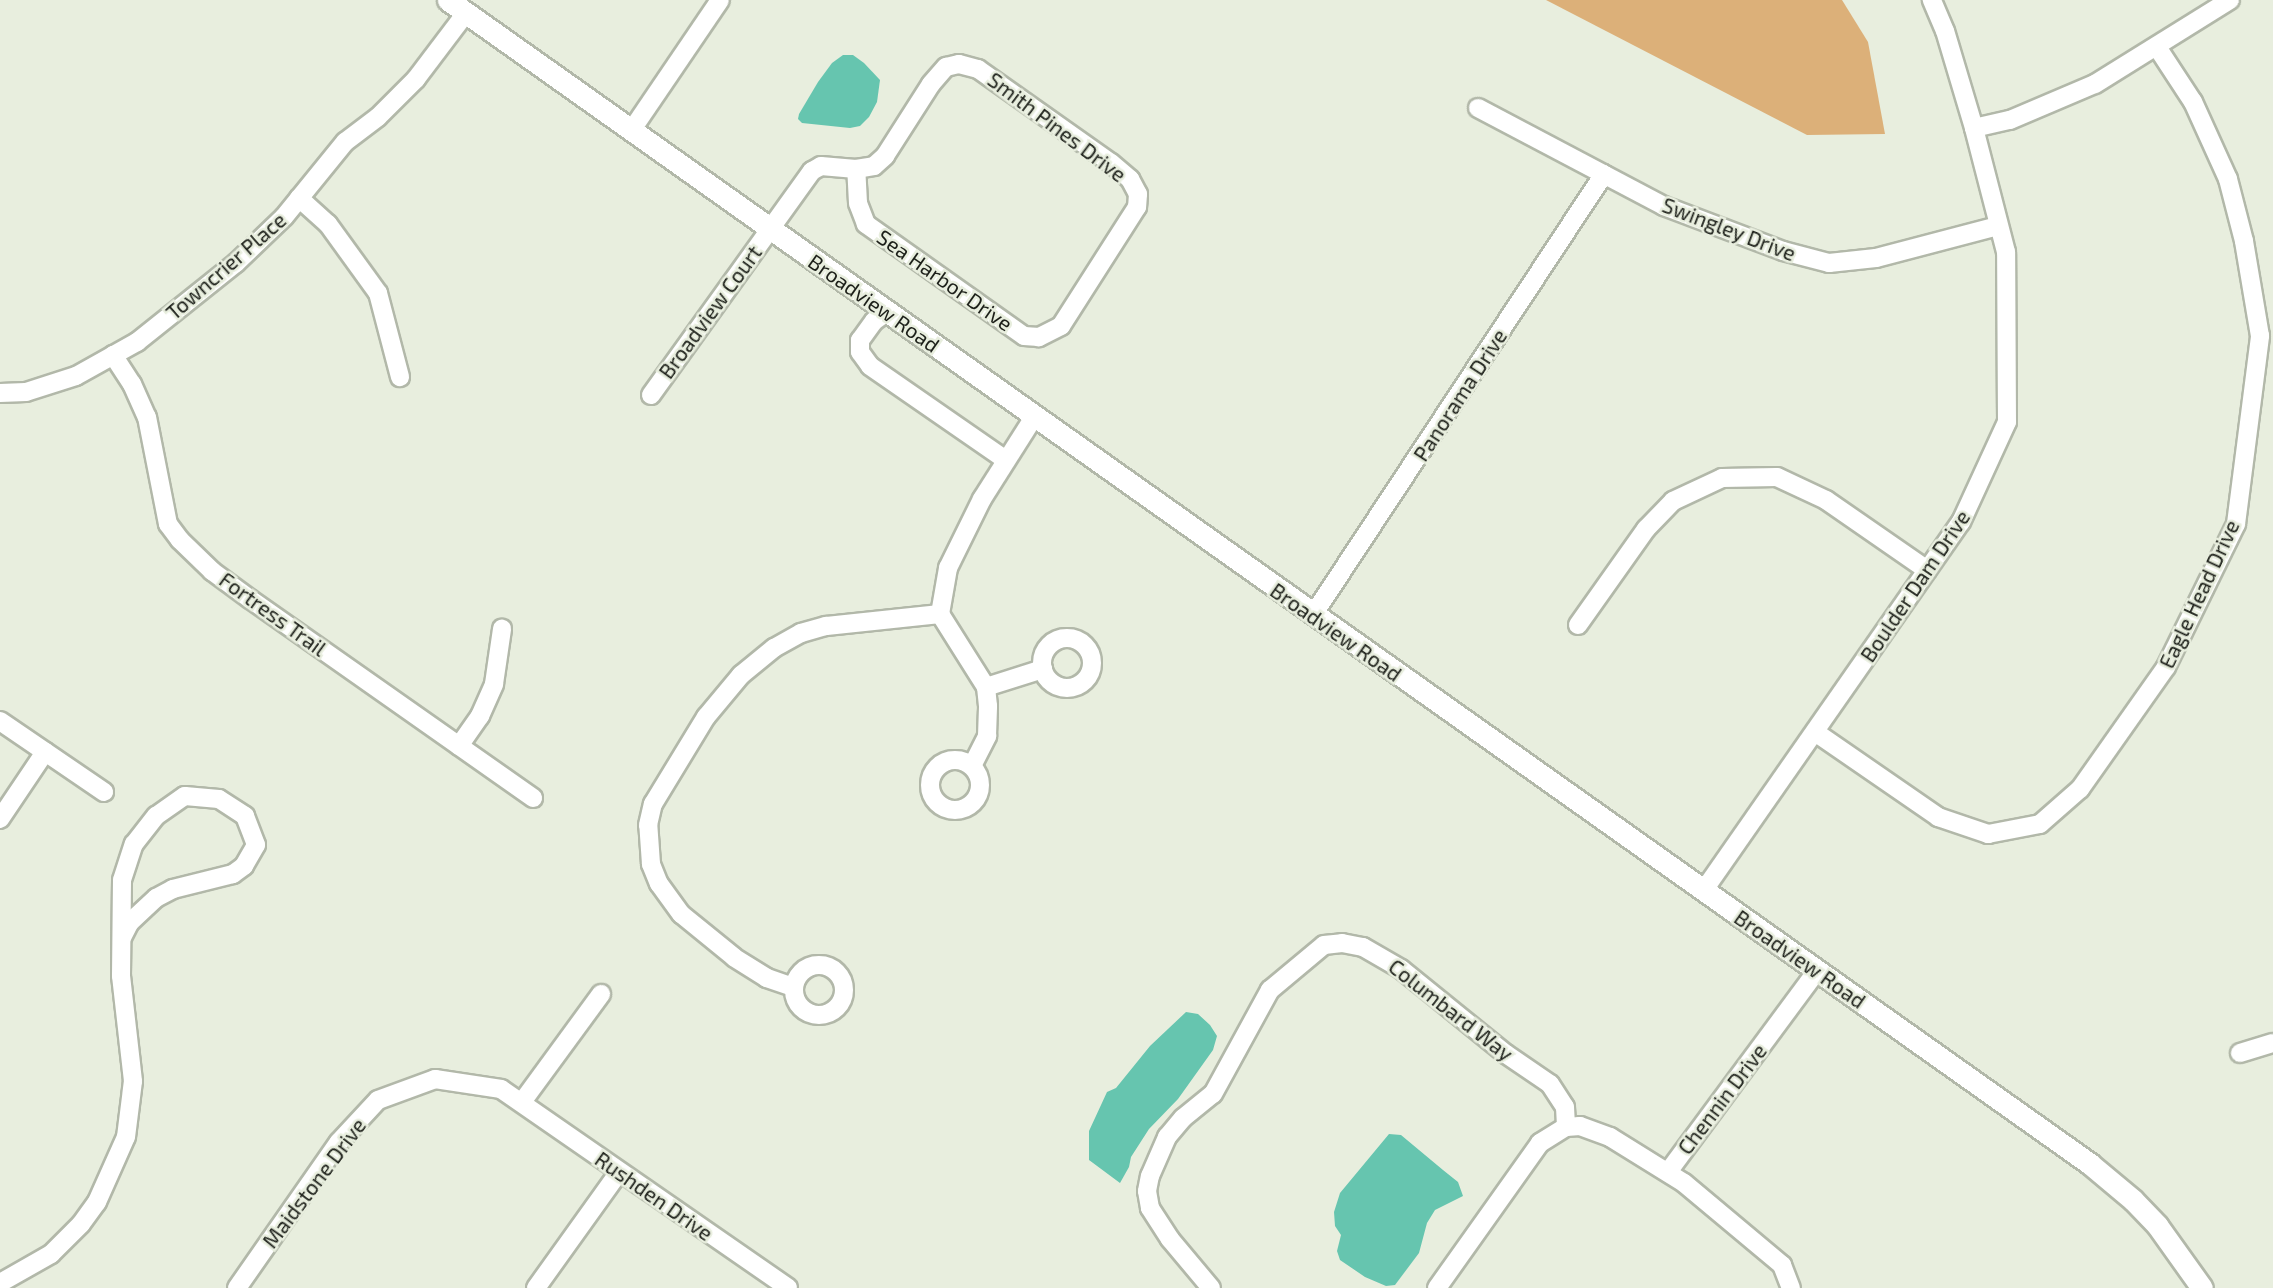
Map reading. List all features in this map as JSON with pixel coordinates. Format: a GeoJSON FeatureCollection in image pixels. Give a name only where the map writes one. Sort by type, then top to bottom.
{"type":"FeatureCollection","features":[{"type":"Feature","properties":{"kind":"street","name":"Broadview Road"},"geometry":{"type":"LineString","coordinates":[[447,0],[1704,890],[2113,1183],[2157,1225],[2202,1288]]}},
{"type":"Feature","properties":{"kind":"street"},"geometry":{"type":"LineString","coordinates":[[631,131],[720,0]]}},
{"type":"Feature","properties":{"kind":"street","name":"Boulder Dam Drive"},"geometry":{"type":"LineString","coordinates":[[1704,890],[1961,523],[2007,422],[2006,252],[1974,128],[1945,31],[1932,0]]}},
{"type":"Feature","properties":{"kind":"street"},"geometry":{"type":"LineString","coordinates":[[1974,128],[2010,120],[2095,84],[2230,0]]}},
{"type":"Feature","properties":{"kind":"street","name":"Towncrier Place"},"geometry":{"type":"LineString","coordinates":[[0,393],[26,392],[76,376],[137,342],[236,263],[267,236],[345,142],[378,117],[416,79],[466,13]]}},
{"type":"Feature","properties":{"kind":"street","name":"Eagle Head Drive"},"geometry":{"type":"LineString","coordinates":[[1815,732],[1938,817],[1988,834],[2040,824],[2080,789],[2166,667],[2236,524],[2267,336],[2228,179],[2193,103],[2157,47]]}},
{"type":"Feature","properties":{"kind":"street","name":"Smith Pines Drive"},"geometry":{"type":"LineString","coordinates":[[856,169],[874,166],[886,156],[931,84],[946,67],[959,64],[978,69],[1130,179],[1138,194],[1137,207],[1061,326],[1039,337]]}},
{"type":"Feature","properties":{"kind":"street","name":"Swingley Drive"},"geometry":{"type":"LineString","coordinates":[[1478,108],[1664,206],[1783,251],[1829,263],[1876,258],[1998,226]]}},
{"type":"Feature","properties":{"kind":"street","name":"Broadview Court"},"geometry":{"type":"LineString","coordinates":[[651,395],[812,171],[821,166],[856,169]]}},
{"type":"Feature","properties":{"kind":"street","name":"Sea Harbor Drive"},"geometry":{"type":"LineString","coordinates":[[856,169],[858,203],[866,224],[1024,336],[1039,337]]}},
{"type":"Feature","properties":{"kind":"street","name":"Panorama Drive"},"geometry":{"type":"LineString","coordinates":[[1313,615],[1604,174]]}},
{"type":"Feature","properties":{"kind":"street"},"geometry":{"type":"LineString","coordinates":[[299,198],[328,224],[378,293],[400,377]]}},
{"type":"Feature","properties":{"kind":"street"},"geometry":{"type":"LineString","coordinates":[[887,312],[874,321],[860,340],[860,352],[870,366],[1006,460]]}},
{"type":"Feature","properties":{"kind":"street","name":"Fortress Trail"},"geometry":{"type":"LineString","coordinates":[[113,355],[132,384],[147,417],[169,524],[180,540],[212,571],[250,599],[533,799]]}},
{"type":"Feature","properties":{"kind":"street"},"geometry":{"type":"LineString","coordinates":[[972,766],[986,736],[986,687],[940,614],[948,568],[982,499],[1034,417]]}},
{"type":"Feature","properties":{"kind":"street"},"geometry":{"type":"LineString","coordinates":[[1578,625],[1646,529],[1673,501],[1722,478],[1777,477],[1826,500],[1927,570]]}},
{"type":"Feature","properties":{"kind":"street"},"geometry":{"type":"LineString","coordinates":[[793,987],[767,978],[734,957],[681,914],[659,884],[651,864],[648,825],[653,804],[706,717],[741,675],[774,648],[801,633],[826,626],[940,614]]}},
{"type":"Feature","properties":{"kind":"street"},"geometry":{"type":"LineString","coordinates":[[459,746],[480,716],[494,684],[502,629]]}},
{"type":"Feature","properties":{"kind":"street"},"geometry":{"type":"LineString","coordinates":[[986,687],[1043,669]]}},
{"type":"Feature","properties":{"kind":"street"},"geometry":{"type":"LineString","coordinates":[[0,721],[104,792]]}},
{"type":"Feature","properties":{"kind":"street"},"geometry":{"type":"LineString","coordinates":[[0,819],[45,752]]}},
{"type":"Feature","properties":{"kind":"street"},"geometry":{"type":"LineString","coordinates":[[0,1283],[51,1254],[81,1224],[97,1202],[126,1137],[133,1081],[131,1045],[122,995],[122,938],[122,880],[134,844],[156,816],[185,796],[219,799],[245,816],[256,845],[244,866],[233,874],[173,889],[156,898],[130,922],[122,938]]}},
{"type":"Feature","properties":{"kind":"street","name":"Columbard Way"},"geometry":{"type":"LineString","coordinates":[[1211,1288],[1170,1239],[1150,1208],[1147,1191],[1150,1176],[1167,1136],[1183,1118],[1213,1094],[1270,990],[1305,958],[1324,945],[1342,943],[1363,947],[1401,969],[1506,1054],[1550,1084],[1565,1107],[1566,1128]]}},
{"type":"Feature","properties":{"kind":"street","name":"Chennin Drive"},"geometry":{"type":"LineString","coordinates":[[1566,1128],[1580,1126],[1610,1137],[1668,1172],[1817,971]]}},
{"type":"Feature","properties":{"kind":"street"},"geometry":{"type":"LineString","coordinates":[[522,1102],[601,994]]}},
{"type":"Feature","properties":{"kind":"street"},"geometry":{"type":"LineString","coordinates":[[2241,1052],[2273,1042]]}},
{"type":"Feature","properties":{"kind":"street","name":"Maidstone Drive"},"geometry":{"type":"LineString","coordinates":[[237,1288],[340,1142],[378,1100],[435,1079],[501,1090],[522,1102]]}},
{"type":"Feature","properties":{"kind":"street","name":"Rushden Drive"},"geometry":{"type":"LineString","coordinates":[[522,1102],[788,1288]]}},
{"type":"Feature","properties":{"kind":"street"},"geometry":{"type":"LineString","coordinates":[[1437,1288],[1540,1143],[1566,1128]]}},
{"type":"Feature","properties":{"kind":"street"},"geometry":{"type":"LineString","coordinates":[[536,1288],[619,1172]]}},
{"type":"Feature","properties":{"kind":"street"},"geometry":{"type":"LineString","coordinates":[[1668,1172],[1782,1265],[1791,1288]]}},
{"type":"Feature","properties":{"kind":"shaded area"},"geometry":{"type":"Polygon","coordinates":[[[1546,0],[1842,0],[1868,42],[1885,134],[1807,135],[1546,0]]]}},
{"type":"Feature","properties":{"kind":"water"},"geometry":{"type":"Polygon","coordinates":[[[843,55],[853,55],[880,80],[877,102],[869,117],[860,126],[850,128],[802,123],[798,119],[799,114],[818,82],[832,63],[843,55]]]}},
{"type":"Feature","properties":{"kind":"water"},"geometry":{"type":"Polygon","coordinates":[[[1186,1012],[1198,1014],[1210,1025],[1217,1036],[1213,1050],[1178,1099],[1149,1129],[1131,1157],[1120,1183],[1089,1160],[1089,1131],[1107,1092],[1116,1088],[1150,1046],[1186,1012]]]}},
{"type":"Feature","properties":{"kind":"water"},"geometry":{"type":"Polygon","coordinates":[[[1389,1134],[1401,1135],[1458,1182],[1463,1196],[1435,1210],[1427,1223],[1419,1253],[1395,1285],[1386,1286],[1365,1277],[1340,1260],[1337,1251],[1341,1235],[1335,1226],[1334,1212],[1340,1193],[1389,1134]]]}}]}
